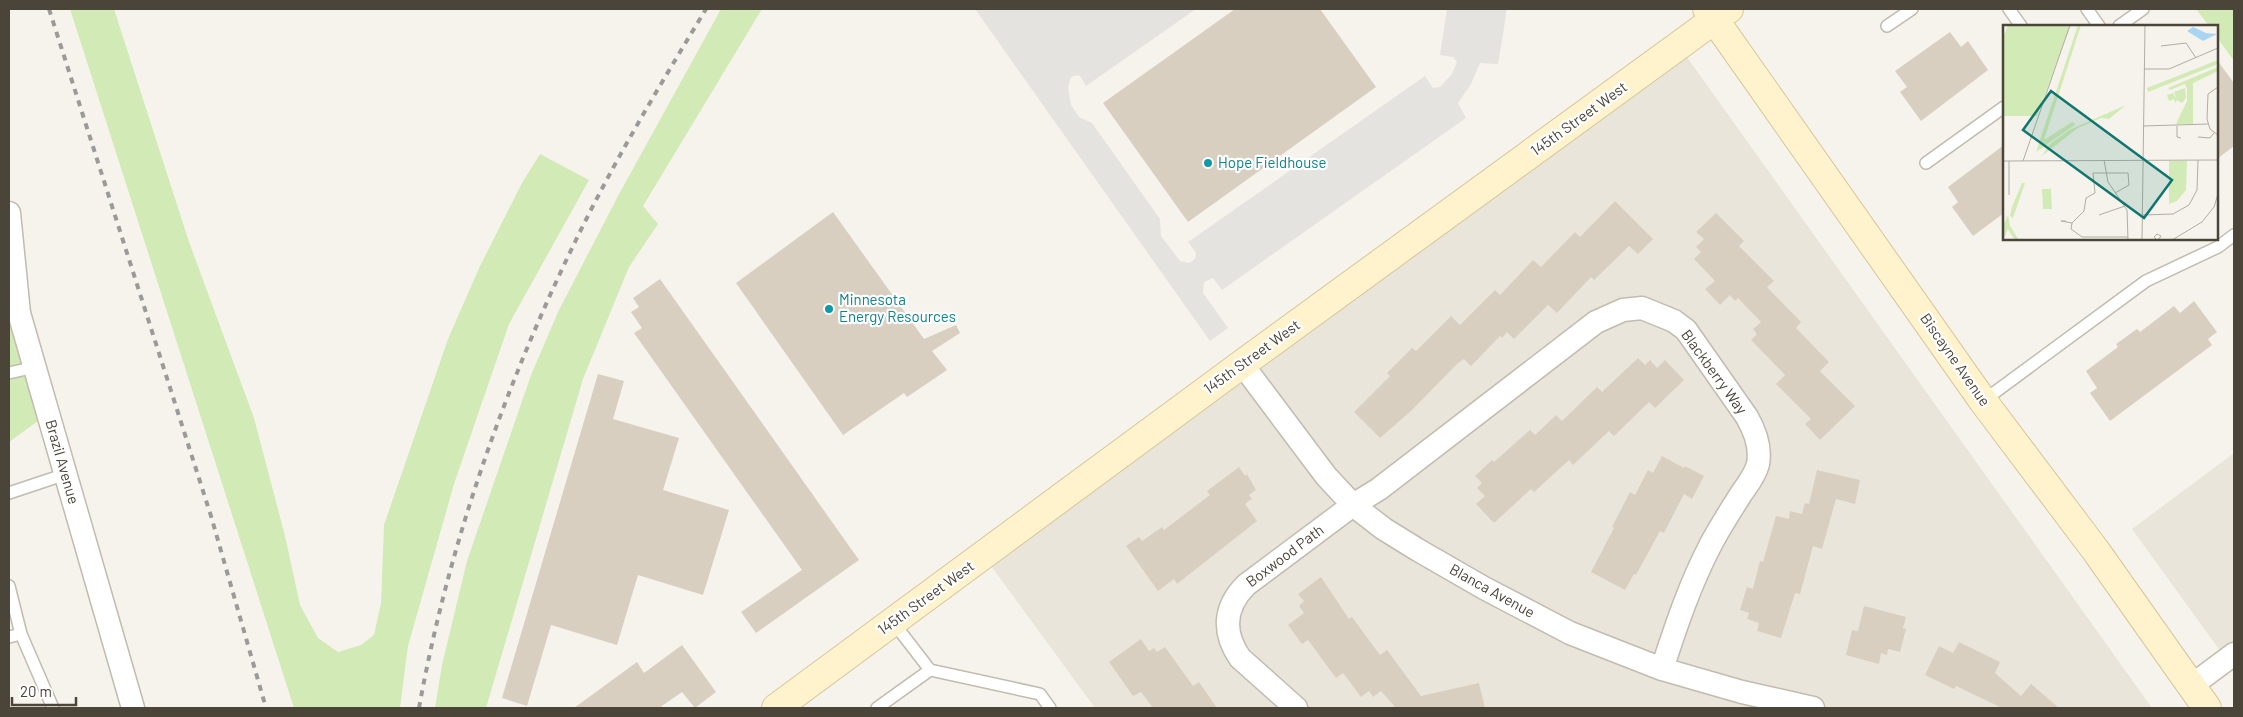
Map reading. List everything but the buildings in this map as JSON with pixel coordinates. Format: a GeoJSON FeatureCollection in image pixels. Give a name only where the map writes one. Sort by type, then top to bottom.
{"type":"FeatureCollection","features":[{"type":"Feature","properties":{"kind":"street","name":"145th Street West"},"geometry":{"type":"LineString","coordinates":[[776,708],[1717,12]]}},
{"type":"Feature","properties":{"kind":"street","name":"Biscayne Avenue"},"geometry":{"type":"LineString","coordinates":[[1717,12],[1984,401],[2096,551],[2207,708]]}},
{"type":"Feature","properties":{"kind":"street","name":"Brazil Avenue"},"geometry":{"type":"LineString","coordinates":[[9,213],[20,313],[133,708]]}},
{"type":"Feature","properties":{"kind":"street","name":"Blackberry Way"},"geometry":{"type":"LineString","coordinates":[[1353,505],[1379,488],[1596,322],[1616,312],[1642,308],[1674,321],[1686,330],[1747,417],[1754,430],[1759,449],[1758,465],[1753,477],[1716,535],[1698,569],[1684,603],[1662,669]]}},
{"type":"Feature","properties":{"kind":"street","name":"Blanca Avenue"},"geometry":{"type":"LineString","coordinates":[[1242,364],[1326,476],[1353,505],[1384,529],[1484,588],[1570,633],[1662,669],[1742,692],[1813,708]]}},
{"type":"Feature","properties":{"kind":"street","name":"Boxwood Path"},"geometry":{"type":"LineString","coordinates":[[1296,708],[1240,658],[1234,649],[1226,626],[1228,614],[1237,595],[1246,585],[1353,505]]}},
{"type":"Feature","properties":{"kind":"street"},"geometry":{"type":"LineString","coordinates":[[2191,686],[2234,654]]}},
{"type":"Feature","properties":{"kind":"lane"},"geometry":{"type":"LineString","coordinates":[[1887,26],[1912,9]]}},
{"type":"Feature","properties":{"kind":"lane"},"geometry":{"type":"LineString","coordinates":[[2009,9],[2020,25]]}},
{"type":"Feature","properties":{"kind":"lane"},"geometry":{"type":"LineString","coordinates":[[2087,9],[2099,25]]}},
{"type":"Feature","properties":{"kind":"lane"},"geometry":{"type":"LineString","coordinates":[[2120,25],[2143,9]]}},
{"type":"Feature","properties":{"kind":"lane"},"geometry":{"type":"LineString","coordinates":[[1926,163],[2003,108]]}},
{"type":"Feature","properties":{"kind":"lane"},"geometry":{"type":"LineString","coordinates":[[1984,401],[2146,281],[2218,247],[2234,235]]}},
{"type":"Feature","properties":{"kind":"lane"},"geometry":{"type":"LineString","coordinates":[[9,373],[35,367]]}},
{"type":"Feature","properties":{"kind":"lane"},"geometry":{"type":"LineString","coordinates":[[9,492],[66,474]]}},
{"type":"Feature","properties":{"kind":"lane"},"geometry":{"type":"LineString","coordinates":[[9,586],[21,634],[53,708]]}},
{"type":"Feature","properties":{"kind":"lane"},"geometry":{"type":"LineString","coordinates":[[893,622],[930,670],[1040,694],[1050,708]]}},
{"type":"Feature","properties":{"kind":"lane"},"geometry":{"type":"LineString","coordinates":[[9,637],[21,634]]}},
{"type":"Feature","properties":{"kind":"lane"},"geometry":{"type":"LineString","coordinates":[[877,708],[930,670]]}},
{"type":"Feature","properties":{"kind":"shaded area"},"geometry":{"type":"Polygon","coordinates":[[[975,9],[1196,9],[1086,86],[1080,76],[1076,75],[1071,77],[1068,87],[1071,105],[1079,117],[1092,123],[1160,219],[1161,236],[1180,261],[1189,263],[1195,259],[1196,253],[1188,242],[1425,76],[1433,88],[1440,87],[1452,74],[1457,62],[1453,57],[1440,55],[1447,9],[1507,9],[1498,64],[1480,63],[1471,84],[1458,103],[1466,118],[1222,290],[1213,278],[1204,282],[1203,293],[1228,328],[1210,341],[975,9]]]}},
{"type":"Feature","properties":{"kind":"shaded area"},"geometry":{"type":"Polygon","coordinates":[[[1679,46],[2152,708],[1095,708],[983,555],[1679,46]]]}},
{"type":"Feature","properties":{"kind":"shaded area"},"geometry":{"type":"Polygon","coordinates":[[[2234,453],[2234,670],[2132,529],[2234,453]]]}},
{"type":"Feature","properties":{"kind":"green space"},"geometry":{"type":"Polygon","coordinates":[[[70,9],[114,9],[189,242],[254,418],[285,536],[300,605],[318,638],[338,652],[361,645],[374,635],[381,603],[384,525],[448,339],[480,266],[522,183],[540,154],[589,180],[509,324],[454,484],[408,646],[400,708],[294,708],[70,9]]]}},
{"type":"Feature","properties":{"kind":"green space"},"geometry":{"type":"Polygon","coordinates":[[[721,9],[762,9],[643,206],[658,224],[629,267],[583,379],[486,708],[435,708],[442,665],[467,561],[531,375],[558,312],[618,196],[721,9]]]}},
{"type":"Feature","properties":{"kind":"green space"},"geometry":{"type":"Polygon","coordinates":[[[2196,9],[2234,9],[2234,61],[2218,38],[2218,25],[2208,25],[2196,9]]]}},
{"type":"Feature","properties":{"kind":"green space"},"geometry":{"type":"Polygon","coordinates":[[[9,212],[49,413],[9,442],[9,212]]]}},
{"type":"Feature","properties":{"kind":"railway"},"geometry":{"type":"LineString","coordinates":[[49,9],[211,516],[266,708]]}},
{"type":"Feature","properties":{"kind":"railway"},"geometry":{"type":"LineString","coordinates":[[419,708],[431,648],[462,528],[481,469],[525,354],[549,297],[605,182],[706,9]]}},
{"type":"Feature","properties":{"kind":"place","name":"Hope Fieldhouse"},"geometry":{"type":"Point","coordinates":[1208,163]}},
{"type":"Feature","properties":{"kind":"place","name":"Minnesota Energy Resources"},"geometry":{"type":"Point","coordinates":[829,309]}}]}
